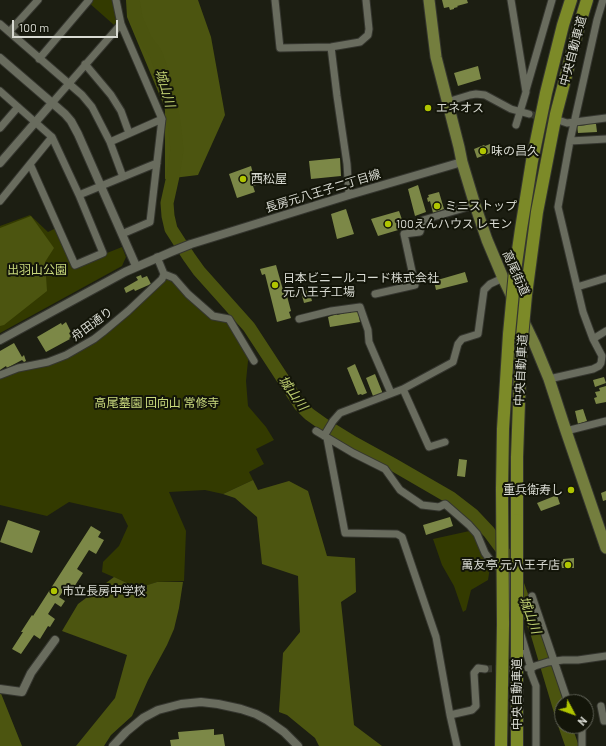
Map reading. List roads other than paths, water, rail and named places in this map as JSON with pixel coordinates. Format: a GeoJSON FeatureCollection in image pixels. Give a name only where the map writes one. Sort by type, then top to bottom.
{"type":"FeatureCollection","features":[{"type":"Feature","properties":{"kind":"highway","name":"中央自動車道"},"geometry":{"type":"LineString","coordinates":[[501,746],[503,624],[503,429],[509,334],[515,271],[532,161],[546,92],[571,0]]}},
{"type":"Feature","properties":{"kind":"highway","name":"中央自動車道"},"geometry":{"type":"LineString","coordinates":[[517,746],[517,520],[521,348],[526,295],[537,212],[556,114],[587,0]]}},
{"type":"Feature","properties":{"kind":"main road","name":"高尾街道"},"geometry":{"type":"LineString","coordinates":[[429,0],[436,57],[462,162],[475,205],[487,240],[503,278],[549,379],[606,548]]}},
{"type":"Feature","properties":{"kind":"street"},"geometry":{"type":"LineString","coordinates":[[9,32],[38,0]]}},
{"type":"Feature","properties":{"kind":"street"},"geometry":{"type":"LineString","coordinates":[[39,58],[89,0]]}},
{"type":"Feature","properties":{"kind":"street"},"geometry":{"type":"LineString","coordinates":[[116,0],[122,24],[162,119],[150,222],[122,234]]}},
{"type":"Feature","properties":{"kind":"street"},"geometry":{"type":"LineString","coordinates":[[275,0],[280,48],[331,48],[360,42],[368,35],[369,29],[366,0]]}},
{"type":"Feature","properties":{"kind":"street"},"geometry":{"type":"LineString","coordinates":[[511,0],[526,92]]}},
{"type":"Feature","properties":{"kind":"street"},"geometry":{"type":"LineString","coordinates":[[516,126],[552,0]]}},
{"type":"Feature","properties":{"kind":"street"},"geometry":{"type":"LineString","coordinates":[[549,379],[593,369],[599,366],[602,356],[583,312],[558,207],[570,141],[597,20],[603,0]]}},
{"type":"Feature","properties":{"kind":"street"},"geometry":{"type":"LineString","coordinates":[[0,24],[82,95],[92,107],[110,142],[123,177]]}},
{"type":"Feature","properties":{"kind":"street"},"geometry":{"type":"LineString","coordinates":[[0,162],[85,64],[122,24]]}},
{"type":"Feature","properties":{"kind":"street"},"geometry":{"type":"LineString","coordinates":[[331,48],[347,164],[349,195]]}},
{"type":"Feature","properties":{"kind":"street"},"geometry":{"type":"LineString","coordinates":[[0,58],[52,103],[71,121],[75,127],[136,266]]}},
{"type":"Feature","properties":{"kind":"street"},"geometry":{"type":"LineString","coordinates":[[85,64],[112,95],[121,111],[130,133]]}},
{"type":"Feature","properties":{"kind":"street"},"geometry":{"type":"LineString","coordinates":[[0,91],[52,137],[104,253],[75,265],[30,164]]}},
{"type":"Feature","properties":{"kind":"street"},"geometry":{"type":"LineString","coordinates":[[447,102],[476,94],[485,95],[511,109],[529,114]]}},
{"type":"Feature","properties":{"kind":"street"},"geometry":{"type":"LineString","coordinates":[[0,128],[18,107]]}},
{"type":"Feature","properties":{"kind":"street"},"geometry":{"type":"LineString","coordinates":[[561,121],[567,123],[606,118]]}},
{"type":"Feature","properties":{"kind":"street"},"geometry":{"type":"LineString","coordinates":[[110,142],[162,119]]}},
{"type":"Feature","properties":{"kind":"street"},"geometry":{"type":"LineString","coordinates":[[0,201],[52,137]]}},
{"type":"Feature","properties":{"kind":"street"},"geometry":{"type":"LineString","coordinates":[[570,141],[606,140]]}},
{"type":"Feature","properties":{"kind":"street","name":"長房元八王子二丁目線"},"geometry":{"type":"LineString","coordinates":[[157,257],[191,244],[462,162]]}},
{"type":"Feature","properties":{"kind":"street"},"geometry":{"type":"LineString","coordinates":[[79,195],[157,163]]}},
{"type":"Feature","properties":{"kind":"street"},"geometry":{"type":"LineString","coordinates":[[375,294],[414,286],[404,234],[420,232],[422,220],[475,205]]}},
{"type":"Feature","properties":{"kind":"street"},"geometry":{"type":"LineString","coordinates":[[0,340],[136,266],[157,257],[164,274],[174,278],[188,294],[213,316],[229,320],[254,361]]}},
{"type":"Feature","properties":{"kind":"street","name":"舟田通り"},"geometry":{"type":"LineString","coordinates":[[0,375],[18,368],[48,362],[66,355],[94,339],[140,300],[162,279],[164,274]]}},
{"type":"Feature","properties":{"kind":"street"},"geometry":{"type":"LineString","coordinates":[[457,746],[436,636],[402,537],[397,534],[345,533],[326,436],[333,421],[340,413],[402,389],[454,362],[458,344],[462,339],[478,334],[484,290],[490,284],[503,278]]}},
{"type":"Feature","properties":{"kind":"street"},"geometry":{"type":"LineString","coordinates":[[577,287],[606,278]]}},
{"type":"Feature","properties":{"kind":"street"},"geometry":{"type":"LineString","coordinates":[[299,319],[331,311],[360,307],[368,330],[369,342],[391,393]]}},
{"type":"Feature","properties":{"kind":"street"},"geometry":{"type":"LineString","coordinates":[[593,338],[606,332]]}},
{"type":"Feature","properties":{"kind":"street"},"geometry":{"type":"LineString","coordinates":[[402,389],[429,448],[445,442]]}},
{"type":"Feature","properties":{"kind":"street"},"geometry":{"type":"LineString","coordinates":[[566,431],[606,421]]}},
{"type":"Feature","properties":{"kind":"street"},"geometry":{"type":"LineString","coordinates":[[316,431],[353,453],[385,469],[400,490],[422,505],[439,507],[445,504],[477,534],[485,553],[491,561],[506,573],[509,582],[510,604],[524,642],[531,667],[531,673],[536,686],[536,746]]}},
{"type":"Feature","properties":{"kind":"street"},"geometry":{"type":"LineString","coordinates":[[532,596],[551,661],[565,694]]}},
{"type":"Feature","properties":{"kind":"street"},"geometry":{"type":"LineString","coordinates":[[0,689],[22,692],[31,673],[55,640]]}},
{"type":"Feature","properties":{"kind":"street"},"geometry":{"type":"LineString","coordinates":[[531,667],[551,661],[578,660],[606,656]]}},
{"type":"Feature","properties":{"kind":"street"},"geometry":{"type":"LineString","coordinates":[[450,715],[472,710],[476,706],[474,673],[478,668],[485,669]]}},
{"type":"Feature","properties":{"kind":"street"},"geometry":{"type":"LineString","coordinates":[[113,746],[126,732],[143,718],[158,710],[181,704],[201,702],[241,708],[256,714],[284,732],[298,746]]}},
{"type":"Feature","properties":{"kind":"street"},"geometry":{"type":"LineString","coordinates":[[601,706],[604,722],[606,721]]}},
{"type":"Feature","properties":{"kind":"street"},"geometry":{"type":"LineString","coordinates":[[582,734],[582,746]]}},
{"type":"Feature","properties":{"kind":"waterway","name":"城山川"},"geometry":{"type":"LineString","coordinates":[[133,0],[136,18],[145,39],[156,54],[167,88],[174,122],[177,150],[167,203],[171,229],[199,271],[249,327],[300,405],[309,414],[354,443],[451,498],[473,515],[489,532],[506,555],[512,569],[536,630],[555,694]]}},
{"type":"Feature","properties":{"kind":"waterway","name":"城山川"},"geometry":{"type":"LineString","coordinates":[[568,734],[572,746]]}},
{"type":"Feature","properties":{"kind":"tunnel"},"geometry":{"type":"LineString","coordinates":[[529,114],[558,121]]}},
{"type":"Feature","properties":{"kind":"tunnel"},"geometry":{"type":"LineString","coordinates":[[485,669],[528,668]]}},
{"type":"Feature","properties":{"kind":"place","name":"エネオス"},"geometry":{"type":"Point","coordinates":[428,108]}},
{"type":"Feature","properties":{"kind":"place","name":"味の昌久"},"geometry":{"type":"Point","coordinates":[483,151]}},
{"type":"Feature","properties":{"kind":"place","name":"西松屋"},"geometry":{"type":"Point","coordinates":[243,179]}},
{"type":"Feature","properties":{"kind":"place","name":"ミニストップ"},"geometry":{"type":"Point","coordinates":[437,206]}},
{"type":"Feature","properties":{"kind":"place","name":"100えんハウス レモン"},"geometry":{"type":"Point","coordinates":[388,224]}},
{"type":"Feature","properties":{"kind":"place","name":"日本ビニールコード株式会社 元八王子工場"},"geometry":{"type":"Point","coordinates":[275,285]}},
{"type":"Feature","properties":{"kind":"place","name":"重兵衛寿し"},"geometry":{"type":"Point","coordinates":[571,490]}},
{"type":"Feature","properties":{"kind":"place","name":"萬友亭 元八王子店"},"geometry":{"type":"Point","coordinates":[568,565]}},
{"type":"Feature","properties":{"kind":"place","name":"市立長房中学校"},"geometry":{"type":"Point","coordinates":[54,591]}},
{"type":"Feature","properties":{"kind":"park label","name":"出羽山公園"},"geometry":{"type":"Point","coordinates":[37,270]}},
{"type":"Feature","properties":{"kind":"park label","name":"高尾墓園 回向山 常修寺"},"geometry":{"type":"Point","coordinates":[157,403]}}]}
